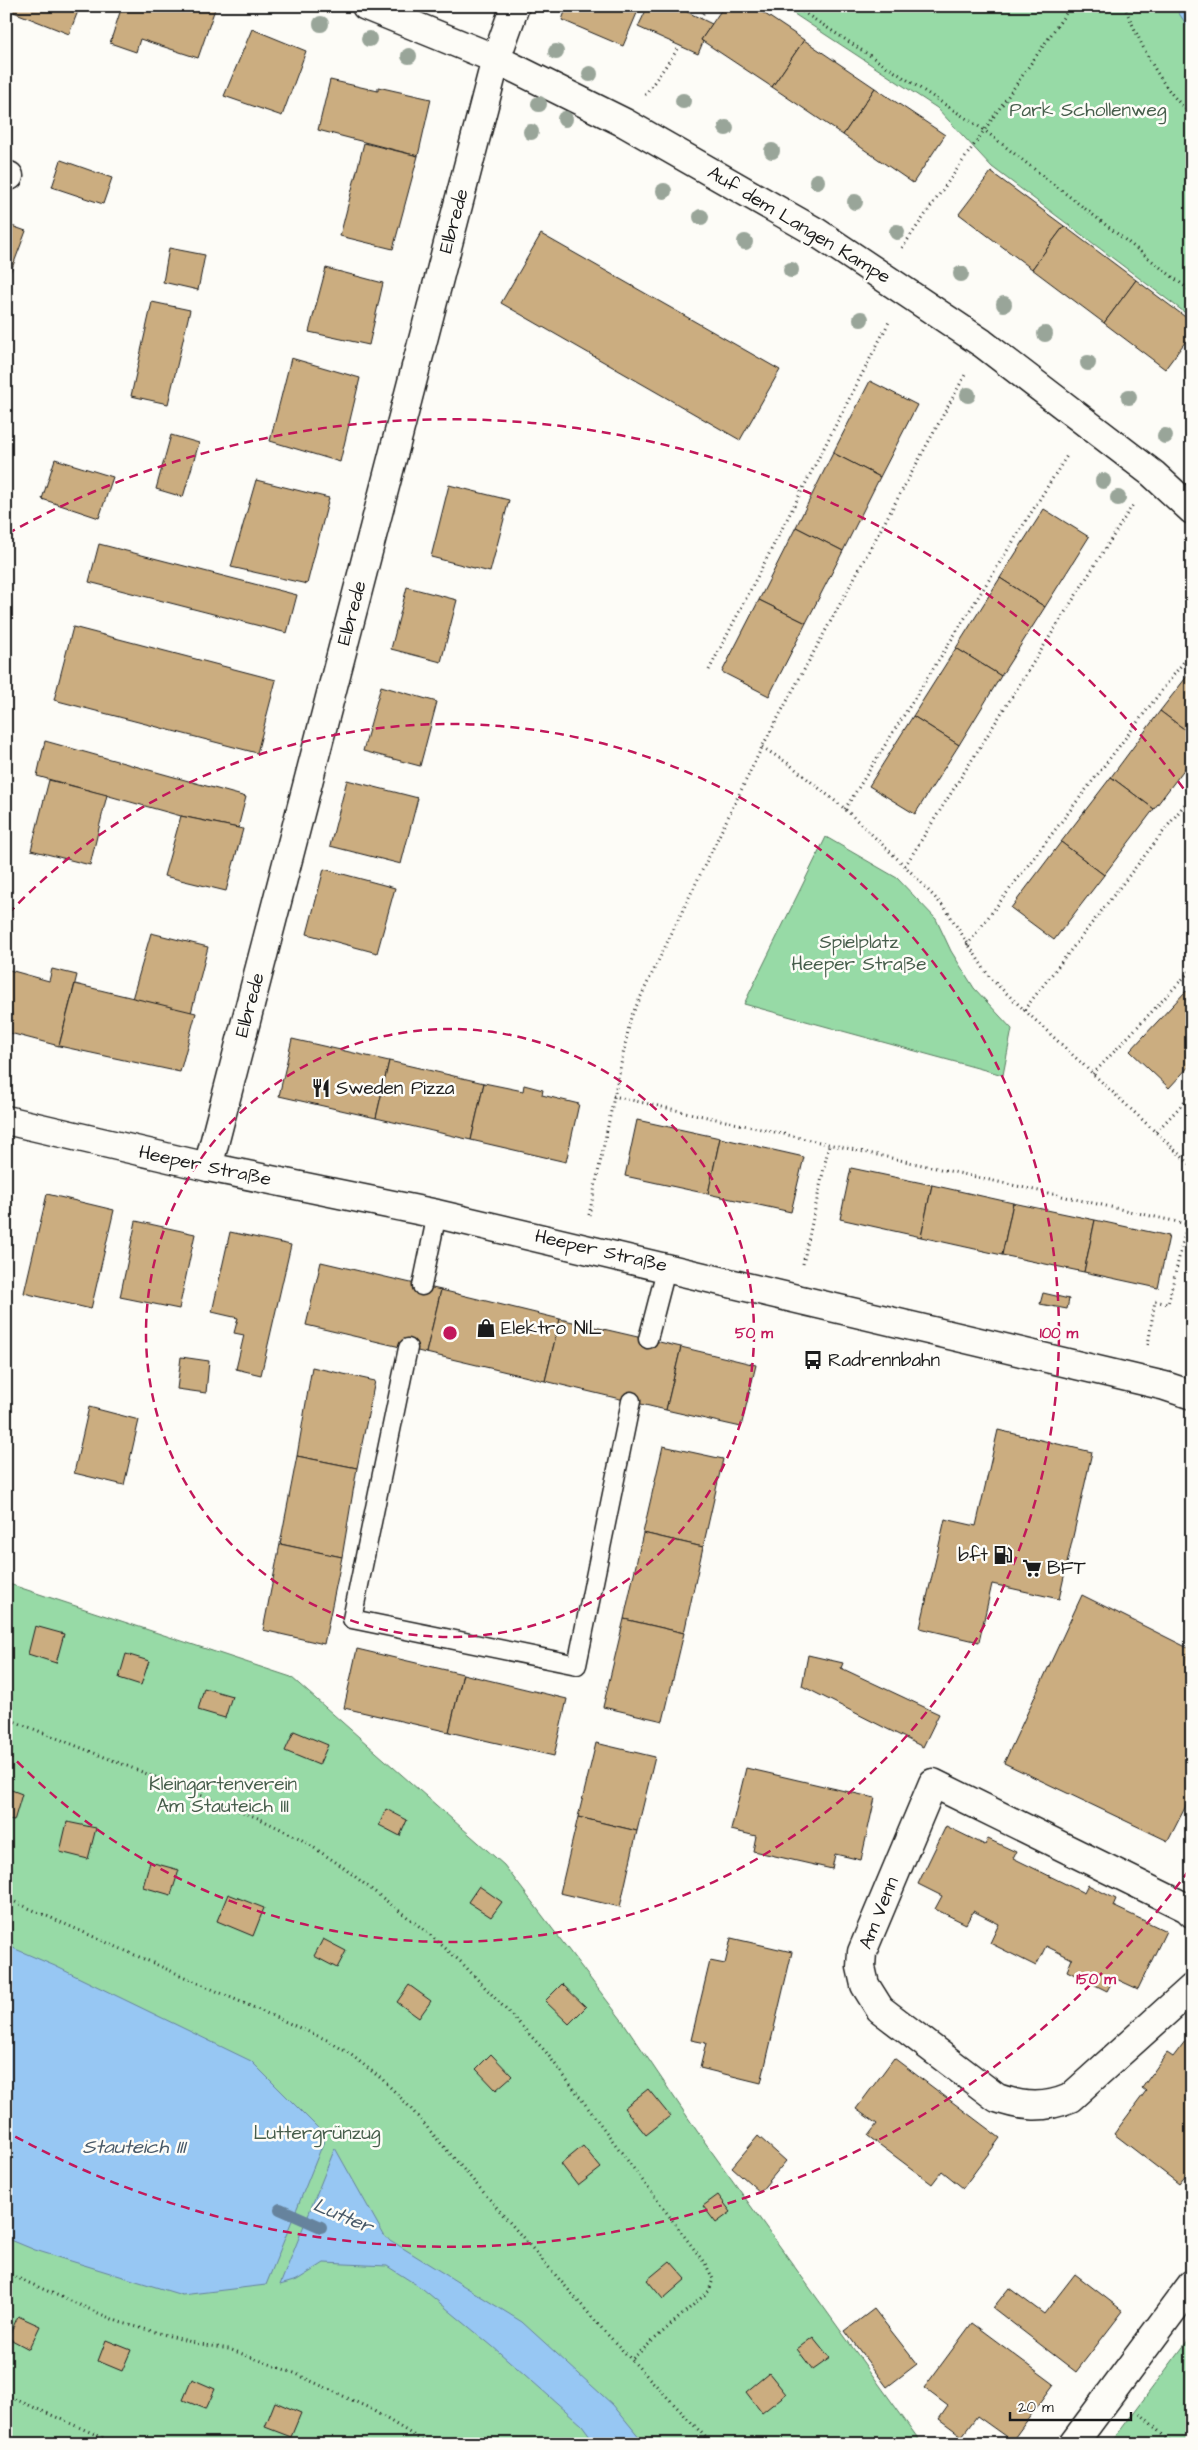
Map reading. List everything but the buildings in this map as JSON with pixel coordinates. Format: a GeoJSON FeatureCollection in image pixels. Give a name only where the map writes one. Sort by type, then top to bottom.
{"type":"FeatureCollection","features":[{"type":"Feature","properties":{"kind":"street","name":"Auf dem Langen Kampe"},"geometry":{"type":"LineString","coordinates":[[366,6],[496,59],[625,123],[816,232],[982,343],[1153,474],[1192,510]]}},
{"type":"Feature","properties":{"kind":"street","name":"Elbrede"},"geometry":{"type":"LineString","coordinates":[[208,1167],[496,59],[515,6]]}},
{"type":"Feature","properties":{"kind":"street","name":"Heeper Straße"},"geometry":{"type":"LineString","coordinates":[[6,1120],[208,1167],[437,1214],[667,1266],[795,1299],[1143,1381],[1192,1395]]}},
{"type":"Feature","properties":{"kind":"street","name":"Am Venn"},"geometry":{"type":"LineString","coordinates":[[1192,1913],[1187,1908],[933,1783],[862,1952],[861,1968],[865,1985],[880,2009],[997,2098],[1018,2105],[1038,2106],[1056,2104],[1070,2098],[1192,1988]]}},
{"type":"Feature","properties":{"kind":"street"},"geometry":{"type":"LineString","coordinates":[[1073,2444],[1192,2284]]}},
{"type":"Feature","properties":{"kind":"lane"},"geometry":{"type":"LineString","coordinates":[[422,1286],[437,1214]]}},
{"type":"Feature","properties":{"kind":"lane"},"geometry":{"type":"LineString","coordinates":[[648,1339],[667,1266]]}},
{"type":"Feature","properties":{"kind":"lane"},"geometry":{"type":"LineString","coordinates":[[408,1348],[352,1619],[577,1665],[631,1401]]}},
{"type":"Feature","properties":{"kind":"path"},"geometry":{"type":"LineString","coordinates":[[700,18],[708,6]]}},
{"type":"Feature","properties":{"kind":"path"},"geometry":{"type":"LineString","coordinates":[[794,6],[984,130],[1192,292]]}},
{"type":"Feature","properties":{"kind":"path"},"geometry":{"type":"LineString","coordinates":[[883,275],[1070,6]]}},
{"type":"Feature","properties":{"kind":"path"},"geometry":{"type":"LineString","coordinates":[[1124,6],[1153,67],[1182,107],[1192,115]]}},
{"type":"Feature","properties":{"kind":"path"},"geometry":{"type":"LineString","coordinates":[[625,123],[680,46]]}},
{"type":"Feature","properties":{"kind":"path"},"geometry":{"type":"LineString","coordinates":[[709,670],[905,290]]}},
{"type":"Feature","properties":{"kind":"path"},"geometry":{"type":"LineString","coordinates":[[582,1247],[631,1017],[762,747],[982,343]]}},
{"type":"Feature","properties":{"kind":"path"},"geometry":{"type":"LineString","coordinates":[[845,809],[1088,423]]}},
{"type":"Feature","properties":{"kind":"path"},"geometry":{"type":"LineString","coordinates":[[904,866],[1153,474]]}},
{"type":"Feature","properties":{"kind":"path"},"geometry":{"type":"LineString","coordinates":[[967,945],[1192,651]]}},
{"type":"Feature","properties":{"kind":"path"},"geometry":{"type":"LineString","coordinates":[[762,747],[789,764],[845,809],[904,866],[945,908],[967,945],[990,978],[1192,1166]]}},
{"type":"Feature","properties":{"kind":"path"},"geometry":{"type":"LineString","coordinates":[[1024,1010],[1192,795]]}},
{"type":"Feature","properties":{"kind":"path"},"geometry":{"type":"LineString","coordinates":[[1093,1074],[1192,968]]}},
{"type":"Feature","properties":{"kind":"path"},"geometry":{"type":"LineString","coordinates":[[1156,1132],[1192,1094]]}},
{"type":"Feature","properties":{"kind":"path"},"geometry":{"type":"LineString","coordinates":[[613,1096],[1190,1225],[1168,1304],[1155,1301],[1143,1381]]}},
{"type":"Feature","properties":{"kind":"path"},"geometry":{"type":"LineString","coordinates":[[795,1299],[828,1145]]}},
{"type":"Feature","properties":{"kind":"path"},"geometry":{"type":"LineString","coordinates":[[6,1718],[258,1818],[299,1838],[340,1865],[421,1927],[462,1964],[546,2052],[706,2265],[713,2279],[709,2291],[631,2360]]}},
{"type":"Feature","properties":{"kind":"path"},"geometry":{"type":"LineString","coordinates":[[6,1898],[299,2026],[350,2054],[383,2080],[405,2102],[631,2360],[712,2444]]}},
{"type":"Feature","properties":{"kind":"path"},"geometry":{"type":"LineString","coordinates":[[6,2273],[119,2322],[195,2343],[229,2349],[294,2373],[369,2408],[428,2444]]}},
{"type":"Feature","properties":{"kind":"path"},"geometry":{"type":"LineString","coordinates":[[1117,2386],[1142,2415],[1172,2444]]}},
{"type":"Feature","properties":{"kind":"path"},"geometry":{"type":"LineString","coordinates":[[6,2395],[117,2444]]}},
{"type":"Feature","properties":{"kind":"green space","name":"Park Schollenweg"},"geometry":{"type":"Polygon","coordinates":[[[782,6],[1192,6],[1192,318],[992,167],[937,108],[782,6]]]}},
{"type":"Feature","properties":{"kind":"green space","name":"Spielplatz Heeper Straße"},"geometry":{"type":"Polygon","coordinates":[[[826,837],[897,878],[936,919],[951,951],[974,988],[1012,1029],[1003,1075],[744,1004],[826,837]]]}},
{"type":"Feature","properties":{"kind":"green space","name":"Luttergrünzug"},"geometry":{"type":"Polygon","coordinates":[[[6,1583],[291,1677],[504,1865],[624,2023],[699,2134],[922,2444],[6,2444],[6,1583]]]}},
{"type":"Feature","properties":{"kind":"green space"},"geometry":{"type":"Polygon","coordinates":[[[1192,2335],[1192,2444],[1110,2444],[1192,2335]]]}},
{"type":"Feature","properties":{"kind":"water"},"geometry":{"type":"Polygon","coordinates":[[[1174,6],[1192,6],[1192,33],[1174,6]]]}},
{"type":"Feature","properties":{"kind":"water","name":"Stauteich III"},"geometry":{"type":"Polygon","coordinates":[[[6,1945],[55,1966],[251,2061],[326,2136],[266,2285],[182,2295],[35,2250],[6,2238],[6,1945]]]}},
{"type":"Feature","properties":{"kind":"water"},"geometry":{"type":"Polygon","coordinates":[[[335,2148],[385,2237],[522,2322],[613,2405],[645,2444],[596,2444],[582,2425],[492,2346],[423,2289],[387,2266],[324,2263],[297,2280],[280,2285],[335,2148]]]}},
{"type":"Feature","properties":{"kind":"waterway","name":"Lutter"},"geometry":{"type":"LineString","coordinates":[[280,2209],[321,2227]]}},
{"type":"Feature","properties":{"kind":"place","name":"Sweden Pizza"},"geometry":{"type":"Point","coordinates":[321,1088]}},
{"type":"Feature","properties":{"kind":"place","name":"Elektro NIL"},"geometry":{"type":"Point","coordinates":[486,1328]}},
{"type":"Feature","properties":{"kind":"place","name":"Radrennbahn"},"geometry":{"type":"Point","coordinates":[813,1360]}},
{"type":"Feature","properties":{"kind":"place","name":"bft"},"geometry":{"type":"Point","coordinates":[1003,1555]}},
{"type":"Feature","properties":{"kind":"place","name":"BFT"},"geometry":{"type":"Point","coordinates":[1032,1568]}},
{"type":"Feature","properties":{"kind":"park label","name":"Kleingartenverein Am Stauteich III"},"geometry":{"type":"Point","coordinates":[223,1795]}}]}
